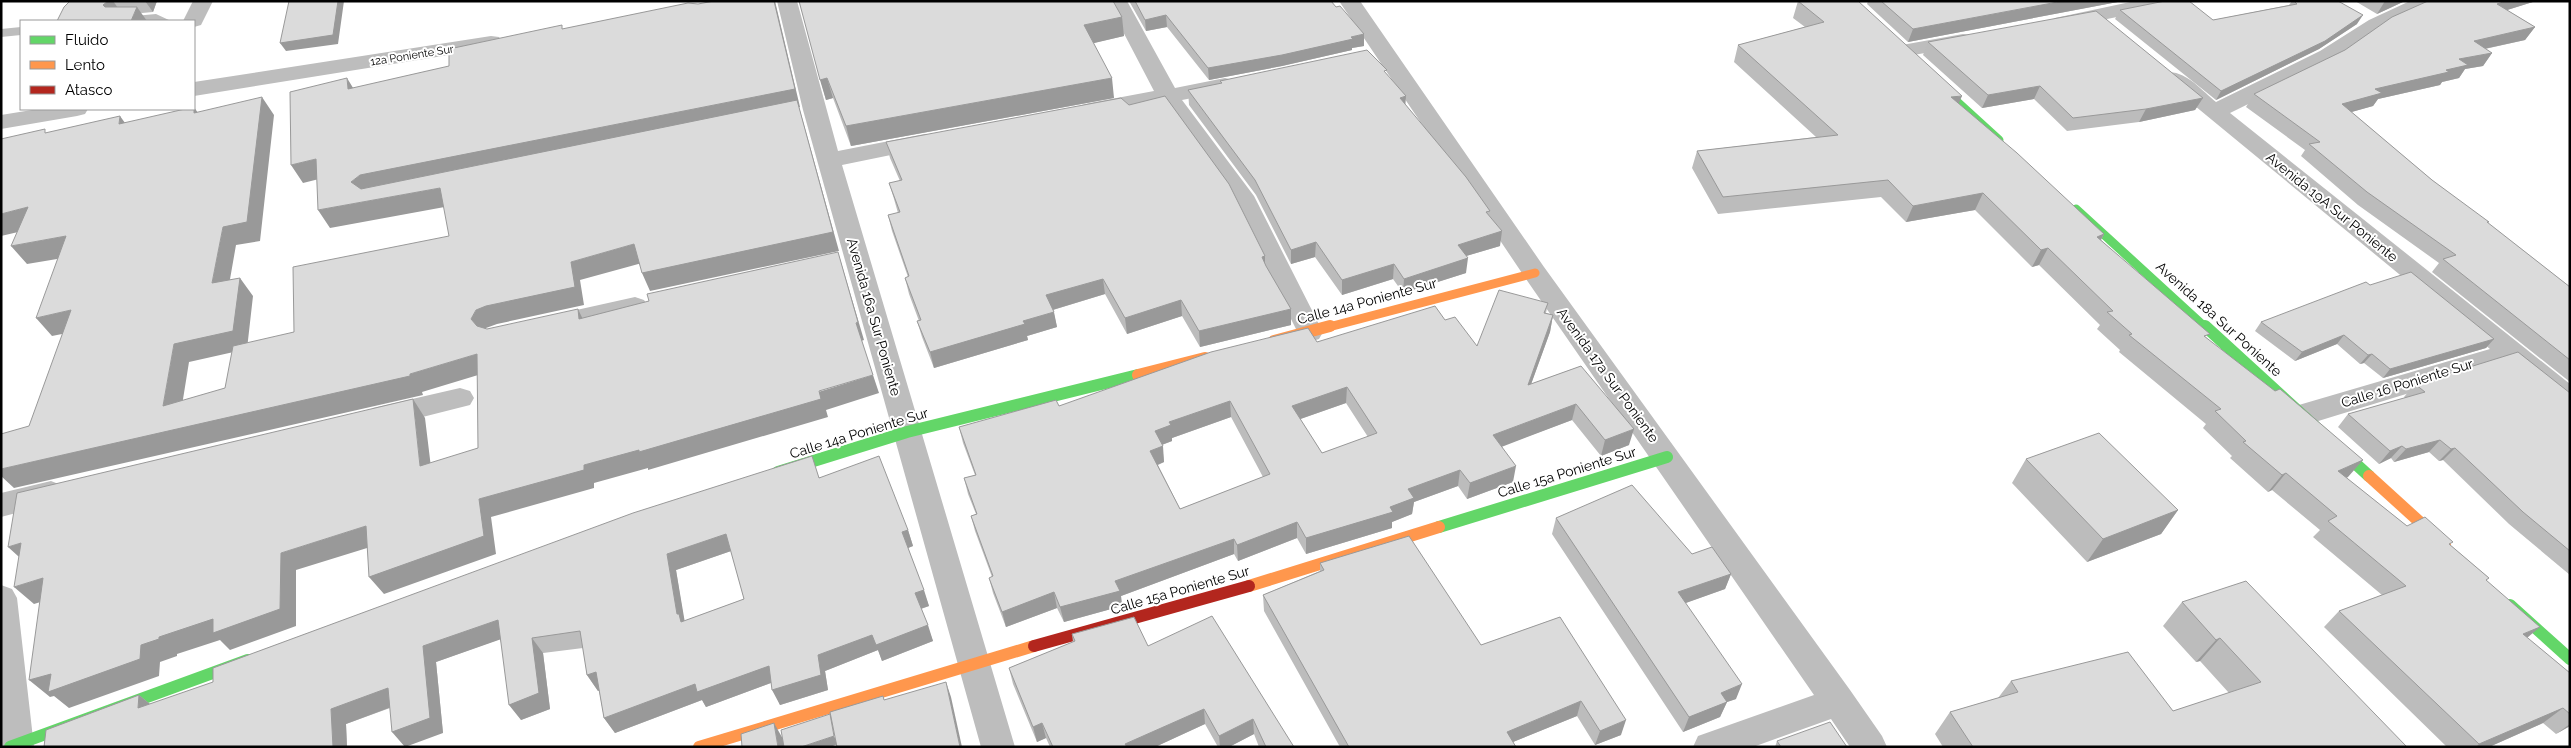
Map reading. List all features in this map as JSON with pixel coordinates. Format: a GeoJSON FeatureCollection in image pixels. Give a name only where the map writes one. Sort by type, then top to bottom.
{"type":"FeatureCollection","features":[{"type":"Feature","properties":{"kind":"street"},"geometry":{"type":"LineString","coordinates":[[195,20],[203,1]]}},
{"type":"Feature","properties":{"kind":"street","name":"Avenida 16a Sur Poniente"},"geometry":{"type":"LineString","coordinates":[[787,1],[804,112],[828,160],[848,259],[907,432],[998,747]]}},
{"type":"Feature","properties":{"kind":"street"},"geometry":{"type":"LineString","coordinates":[[1117,1],[1168,96],[1242,196],[1263,234],[1310,332]]}},
{"type":"Feature","properties":{"kind":"street","name":"Avenida 17a Sur Poniente"},"geometry":{"type":"LineString","coordinates":[[1349,1],[1374,54],[1667,457],[1870,747]]}},
{"type":"Feature","properties":{"kind":"street"},"geometry":{"type":"LineString","coordinates":[[2214,112],[2328,56],[2368,20],[2428,1]]}},
{"type":"Feature","properties":{"kind":"street"},"geometry":{"type":"LineString","coordinates":[[2046,24],[2163,2]]}},
{"type":"Feature","properties":{"kind":"street"},"geometry":{"type":"LineString","coordinates":[[2094,16],[2117,34]]}},
{"type":"Feature","properties":{"kind":"street"},"geometry":{"type":"LineString","coordinates":[[1908,56],[1979,37]]}},
{"type":"Feature","properties":{"kind":"street","name":"12a Poniente Sur"},"geometry":{"type":"LineString","coordinates":[[195,89],[515,38]]}},
{"type":"Feature","properties":{"kind":"street"},"geometry":{"type":"LineString","coordinates":[[1908,56],[2010,149]]}},
{"type":"Feature","properties":{"kind":"street","name":"Avenida 19A Sur Poniente"},"geometry":{"type":"LineString","coordinates":[[2154,64],[2570,399]]}},
{"type":"Feature","properties":{"kind":"street"},"geometry":{"type":"LineString","coordinates":[[1070,114],[1244,82]]}},
{"type":"Feature","properties":{"kind":"street"},"geometry":{"type":"LineString","coordinates":[[1,122],[56,111]]}},
{"type":"Feature","properties":{"kind":"street"},"geometry":{"type":"LineString","coordinates":[[828,160],[944,138]]}},
{"type":"Feature","properties":{"kind":"street","name":"Avenida 18a Sur Poniente"},"geometry":{"type":"LineString","coordinates":[[2067,201],[2456,555]]}},
{"type":"Feature","properties":{"kind":"street","name":"Calle 14a Poniente Sur"},"geometry":{"type":"LineString","coordinates":[[1262,344],[1535,273]]}},
{"type":"Feature","properties":{"kind":"street"},"geometry":{"type":"LineString","coordinates":[[526,330],[663,300]]}},
{"type":"Feature","properties":{"kind":"street","name":"Calle 16 Poniente Sur"},"geometry":{"type":"LineString","coordinates":[[2302,415],[2512,352]]}},
{"type":"Feature","properties":{"kind":"street","name":"Calle 14a Poniente Sur"},"geometry":{"type":"LineString","coordinates":[[768,476],[907,432],[1214,356]]}},
{"type":"Feature","properties":{"kind":"street"},"geometry":{"type":"LineString","coordinates":[[354,422],[460,398]]}},
{"type":"Feature","properties":{"kind":"street","name":"Calle 15a Poniente Sur"},"geometry":{"type":"LineString","coordinates":[[699,747],[974,663],[1234,592],[1667,457]]}},
{"type":"Feature","properties":{"kind":"street"},"geometry":{"type":"LineString","coordinates":[[1,505],[78,487]]}},
{"type":"Feature","properties":{"kind":"street"},"geometry":{"type":"LineString","coordinates":[[2500,596],[2570,659]]}},
{"type":"Feature","properties":{"kind":"street"},"geometry":{"type":"LineString","coordinates":[[1,598],[15,746],[256,657]]}},
{"type":"Feature","properties":{"kind":"street"},"geometry":{"type":"LineString","coordinates":[[1710,747],[1838,701]]}},
{"type":"Feature","properties":{"kind":"lane"},"geometry":{"type":"LineString","coordinates":[[134,20],[156,18],[161,20]]}},
{"type":"Feature","properties":{"kind":"lane"},"geometry":{"type":"LineString","coordinates":[[1,33],[20,31]]}},
{"type":"Feature","properties":{"kind":"building"},"geometry":{"type":"Polygon","coordinates":[[[70,1],[108,1],[103,5],[105,7],[137,7],[131,20],[58,20],[64,7],[70,1]]]}},
{"type":"Feature","properties":{"kind":"building"},"geometry":{"type":"Polygon","coordinates":[[[289,1],[338,1],[333,35],[280,43],[289,1]]]}},
{"type":"Feature","properties":{"kind":"building"},"geometry":{"type":"Polygon","coordinates":[[[774,1],[795,89],[360,175],[351,182],[361,189],[797,100],[833,232],[642,273],[634,244],[571,262],[575,287],[486,306],[476,310],[471,319],[477,326],[487,329],[578,309],[579,319],[649,301],[647,294],[838,252],[858,322],[856,323],[873,375],[819,391],[821,399],[639,452],[639,450],[584,465],[584,470],[479,499],[484,536],[369,577],[366,526],[281,553],[280,609],[213,633],[213,619],[159,637],[159,639],[141,645],[140,659],[48,692],[51,674],[29,680],[43,578],[14,587],[21,543],[8,547],[17,493],[413,399],[420,466],[478,448],[477,354],[410,374],[410,376],[1,469],[1,434],[29,426],[71,310],[36,318],[66,236],[11,246],[28,207],[1,214],[1,139],[45,129],[45,133],[120,116],[119,124],[181,110],[194,110],[194,113],[262,97],[247,222],[223,227],[212,283],[240,278],[233,331],[174,344],[163,406],[225,388],[233,346],[294,332],[293,267],[449,236],[440,188],[318,210],[316,159],[291,165],[290,92],[347,78],[348,89],[449,66],[449,49],[562,25],[562,29],[688,3],[774,1]]]}},
{"type":"Feature","properties":{"kind":"building"},"geometry":{"type":"Polygon","coordinates":[[[799,1],[1113,1],[1122,17],[1084,25],[1112,78],[846,126],[827,78],[820,80],[799,1]]]}},
{"type":"Feature","properties":{"kind":"building"},"geometry":{"type":"Polygon","coordinates":[[[1135,1],[1331,1],[1336,7],[1340,6],[1364,34],[1351,37],[1353,39],[1282,55],[1208,68],[1166,15],[1145,20],[1135,1]]]}},
{"type":"Feature","properties":{"kind":"building"},"geometry":{"type":"Polygon","coordinates":[[[1798,1],[1858,1],[1962,96],[1951,97],[2017,153],[2104,234],[2097,237],[2210,334],[2204,336],[2275,391],[2280,389],[2363,460],[2338,471],[2407,526],[2425,517],[2453,542],[2449,544],[2489,578],[2486,580],[2540,627],[2523,634],[2570,673],[2570,714],[2563,708],[2479,744],[2339,611],[2406,586],[2328,521],[2337,516],[2286,473],[2282,475],[2243,442],[2246,441],[2215,411],[2221,409],[2129,335],[2132,334],[2107,312],[2113,311],[2048,248],[2041,250],[1983,193],[1913,206],[1888,180],[1723,197],[1697,151],[1838,135],[1738,45],[1824,22],[1798,1]]]}},
{"type":"Feature","properties":{"kind":"building"},"geometry":{"type":"Polygon","coordinates":[[[1881,1],[2063,1],[1913,29],[1881,1]]]}},
{"type":"Feature","properties":{"kind":"building"},"geometry":{"type":"Polygon","coordinates":[[[2165,1],[2189,1],[2213,20],[2297,4],[2294,1],[2338,1],[2363,15],[2325,41],[2221,91],[2120,10],[2165,1]]]}},
{"type":"Feature","properties":{"kind":"building"},"geometry":{"type":"Polygon","coordinates":[[[2428,1],[2506,1],[2497,4],[2535,27],[2474,41],[2492,53],[2459,59],[2468,65],[2446,70],[2449,72],[2375,89],[2382,93],[2342,104],[2432,180],[2489,222],[2487,222],[2570,287],[2570,360],[2443,259],[2456,255],[2367,192],[2309,144],[2320,142],[2254,94],[2345,50],[2392,17],[2428,1]]]}},
{"type":"Feature","properties":{"kind":"building"},"geometry":{"type":"Polygon","coordinates":[[[2096,11],[2203,98],[2146,109],[2073,118],[2040,86],[1988,95],[1928,42],[2096,11]]]}},
{"type":"Feature","properties":{"kind":"building"},"geometry":{"type":"Polygon","coordinates":[[[1367,50],[1387,70],[1384,71],[1406,96],[1400,98],[1466,177],[1490,211],[1486,212],[1502,231],[1458,245],[1468,258],[1404,279],[1394,264],[1342,280],[1316,242],[1291,250],[1255,180],[1188,90],[1222,83],[1220,81],[1367,50]]]}},
{"type":"Feature","properties":{"kind":"building"},"geometry":{"type":"Polygon","coordinates":[[[1165,96],[1229,184],[1265,256],[1262,257],[1266,266],[1291,309],[1199,331],[1181,300],[1125,318],[1103,279],[1046,295],[1054,312],[1023,321],[1025,324],[930,352],[917,321],[921,320],[905,278],[909,276],[888,215],[900,212],[889,183],[902,180],[886,142],[1121,98],[1129,105],[1165,96]]]}},
{"type":"Feature","properties":{"kind":"building"},"geometry":{"type":"Polygon","coordinates":[[[2411,272],[2494,339],[2390,369],[2372,354],[2368,355],[2344,335],[2302,352],[2261,322],[2366,282],[2370,285],[2411,272]]]}},
{"type":"Feature","properties":{"kind":"building"},"geometry":{"type":"Polygon","coordinates":[[[1499,290],[1548,303],[1544,313],[1553,315],[1528,385],[1581,366],[1634,429],[1605,440],[1576,404],[1493,435],[1516,466],[1470,483],[1460,470],[1408,489],[1414,498],[1390,507],[1393,512],[1306,538],[1297,522],[1237,545],[1234,539],[1115,581],[1120,591],[1060,607],[1054,592],[1002,612],[989,578],[993,576],[971,516],[977,514],[964,478],[976,475],[959,427],[1056,400],[1059,406],[1211,352],[1308,328],[1317,342],[1435,306],[1445,320],[1455,317],[1477,346],[1499,290]],[[1347,387],[1292,406],[1322,453],[1377,433],[1347,387]],[[1230,401],[1169,422],[1171,425],[1155,431],[1163,446],[1150,451],[1180,509],[1270,474],[1230,401]]]}},
{"type":"Feature","properties":{"kind":"building"},"geometry":{"type":"Polygon","coordinates":[[[2518,352],[2570,393],[2570,551],[2523,512],[2455,448],[2451,449],[2440,440],[2406,449],[2402,446],[2390,451],[2348,414],[2425,392],[2415,384],[2518,352]]]}},
{"type":"Feature","properties":{"kind":"building"},"geometry":{"type":"Polygon","coordinates":[[[2099,433],[2178,510],[2103,539],[2026,459],[2099,433]]]}},
{"type":"Feature","properties":{"kind":"building"},"geometry":{"type":"Polygon","coordinates":[[[812,456],[819,478],[879,456],[908,530],[902,532],[924,590],[915,593],[928,625],[876,645],[872,635],[818,655],[821,675],[772,690],[769,666],[697,692],[695,684],[604,718],[596,672],[587,675],[580,631],[532,638],[539,693],[509,705],[498,620],[423,646],[430,718],[392,732],[388,688],[331,709],[333,747],[44,747],[46,730],[139,695],[138,708],[213,682],[213,668],[633,513],[812,456]],[[726,534],[667,554],[677,614],[679,614],[681,622],[744,599],[726,534]]]}},
{"type":"Feature","properties":{"kind":"building"},"geometry":{"type":"Polygon","coordinates":[[[1632,485],[1692,554],[1712,547],[1731,574],[1678,592],[1742,684],[1721,693],[1727,702],[1689,717],[1556,518],[1632,485]]]}},
{"type":"Feature","properties":{"kind":"building"},"geometry":{"type":"Polygon","coordinates":[[[1409,536],[1481,645],[1560,617],[1626,720],[1600,731],[1581,701],[1507,732],[1516,747],[1349,747],[1263,595],[1324,570],[1320,563],[1409,536]]]}},
{"type":"Feature","properties":{"kind":"building"},"geometry":{"type":"Polygon","coordinates":[[[2246,581],[2407,747],[1973,747],[1950,712],[2018,692],[2011,681],[2128,652],[2173,711],[2261,682],[2220,638],[2216,640],[2182,602],[2246,581]]]}},
{"type":"Feature","properties":{"kind":"building"},"geometry":{"type":"Polygon","coordinates":[[[1212,616],[1294,747],[1266,747],[1253,719],[1219,736],[1204,709],[1125,744],[1127,747],[1053,747],[1042,723],[1033,727],[1009,668],[1075,641],[1072,634],[1134,617],[1148,646],[1212,616]]]}},
{"type":"Feature","properties":{"kind":"building"},"geometry":{"type":"Polygon","coordinates":[[[946,682],[960,747],[837,747],[830,712],[883,696],[884,700],[946,682]]]}},
{"type":"Feature","properties":{"kind":"building"},"geometry":{"type":"Polygon","coordinates":[[[830,714],[834,736],[801,747],[784,747],[781,730],[830,714]]]}},
{"type":"Feature","properties":{"kind":"building"},"geometry":{"type":"Polygon","coordinates":[[[1830,722],[1847,747],[1781,747],[1777,741],[1830,722]]]}},
{"type":"Feature","properties":{"kind":"building"},"geometry":{"type":"Polygon","coordinates":[[[774,723],[778,747],[742,747],[741,734],[774,723]]]}},
{"type":"Feature","properties":{"kind":"traffic: fast"},"geometry":{"type":"LineString","coordinates":[[1931,78],[1999,140]]}},
{"type":"Feature","properties":{"kind":"traffic: fast"},"geometry":{"type":"LineString","coordinates":[[2076,209],[2369,476]]}},
{"type":"Feature","properties":{"kind":"traffic: fast"},"geometry":{"type":"LineString","coordinates":[[778,472],[907,432],[1138,375]]}},
{"type":"Feature","properties":{"kind":"traffic: fast"},"geometry":{"type":"LineString","coordinates":[[1439,527],[1667,457]]}},
{"type":"Feature","properties":{"kind":"traffic: fast"},"geometry":{"type":"LineString","coordinates":[[2510,605],[2570,659]]}},
{"type":"Feature","properties":{"kind":"traffic: fast"},"geometry":{"type":"LineString","coordinates":[[10,747],[248,660]]}},
{"type":"Feature","properties":{"kind":"traffic: slow"},"geometry":{"type":"LineString","coordinates":[[1274,341],[1535,273]]}},
{"type":"Feature","properties":{"kind":"traffic: slow"},"geometry":{"type":"LineString","coordinates":[[1138,375],[1205,358]]}},
{"type":"Feature","properties":{"kind":"traffic: slow"},"geometry":{"type":"LineString","coordinates":[[2369,476],[2445,545]]}},
{"type":"Feature","properties":{"kind":"traffic: slow"},"geometry":{"type":"LineString","coordinates":[[1249,586],[1439,527]]}},
{"type":"Feature","properties":{"kind":"traffic: slow"},"geometry":{"type":"LineString","coordinates":[[699,747],[1034,646]]}},
{"type":"Feature","properties":{"kind":"traffic: jam"},"geometry":{"type":"LineString","coordinates":[[1034,646],[1249,586]]}}]}
